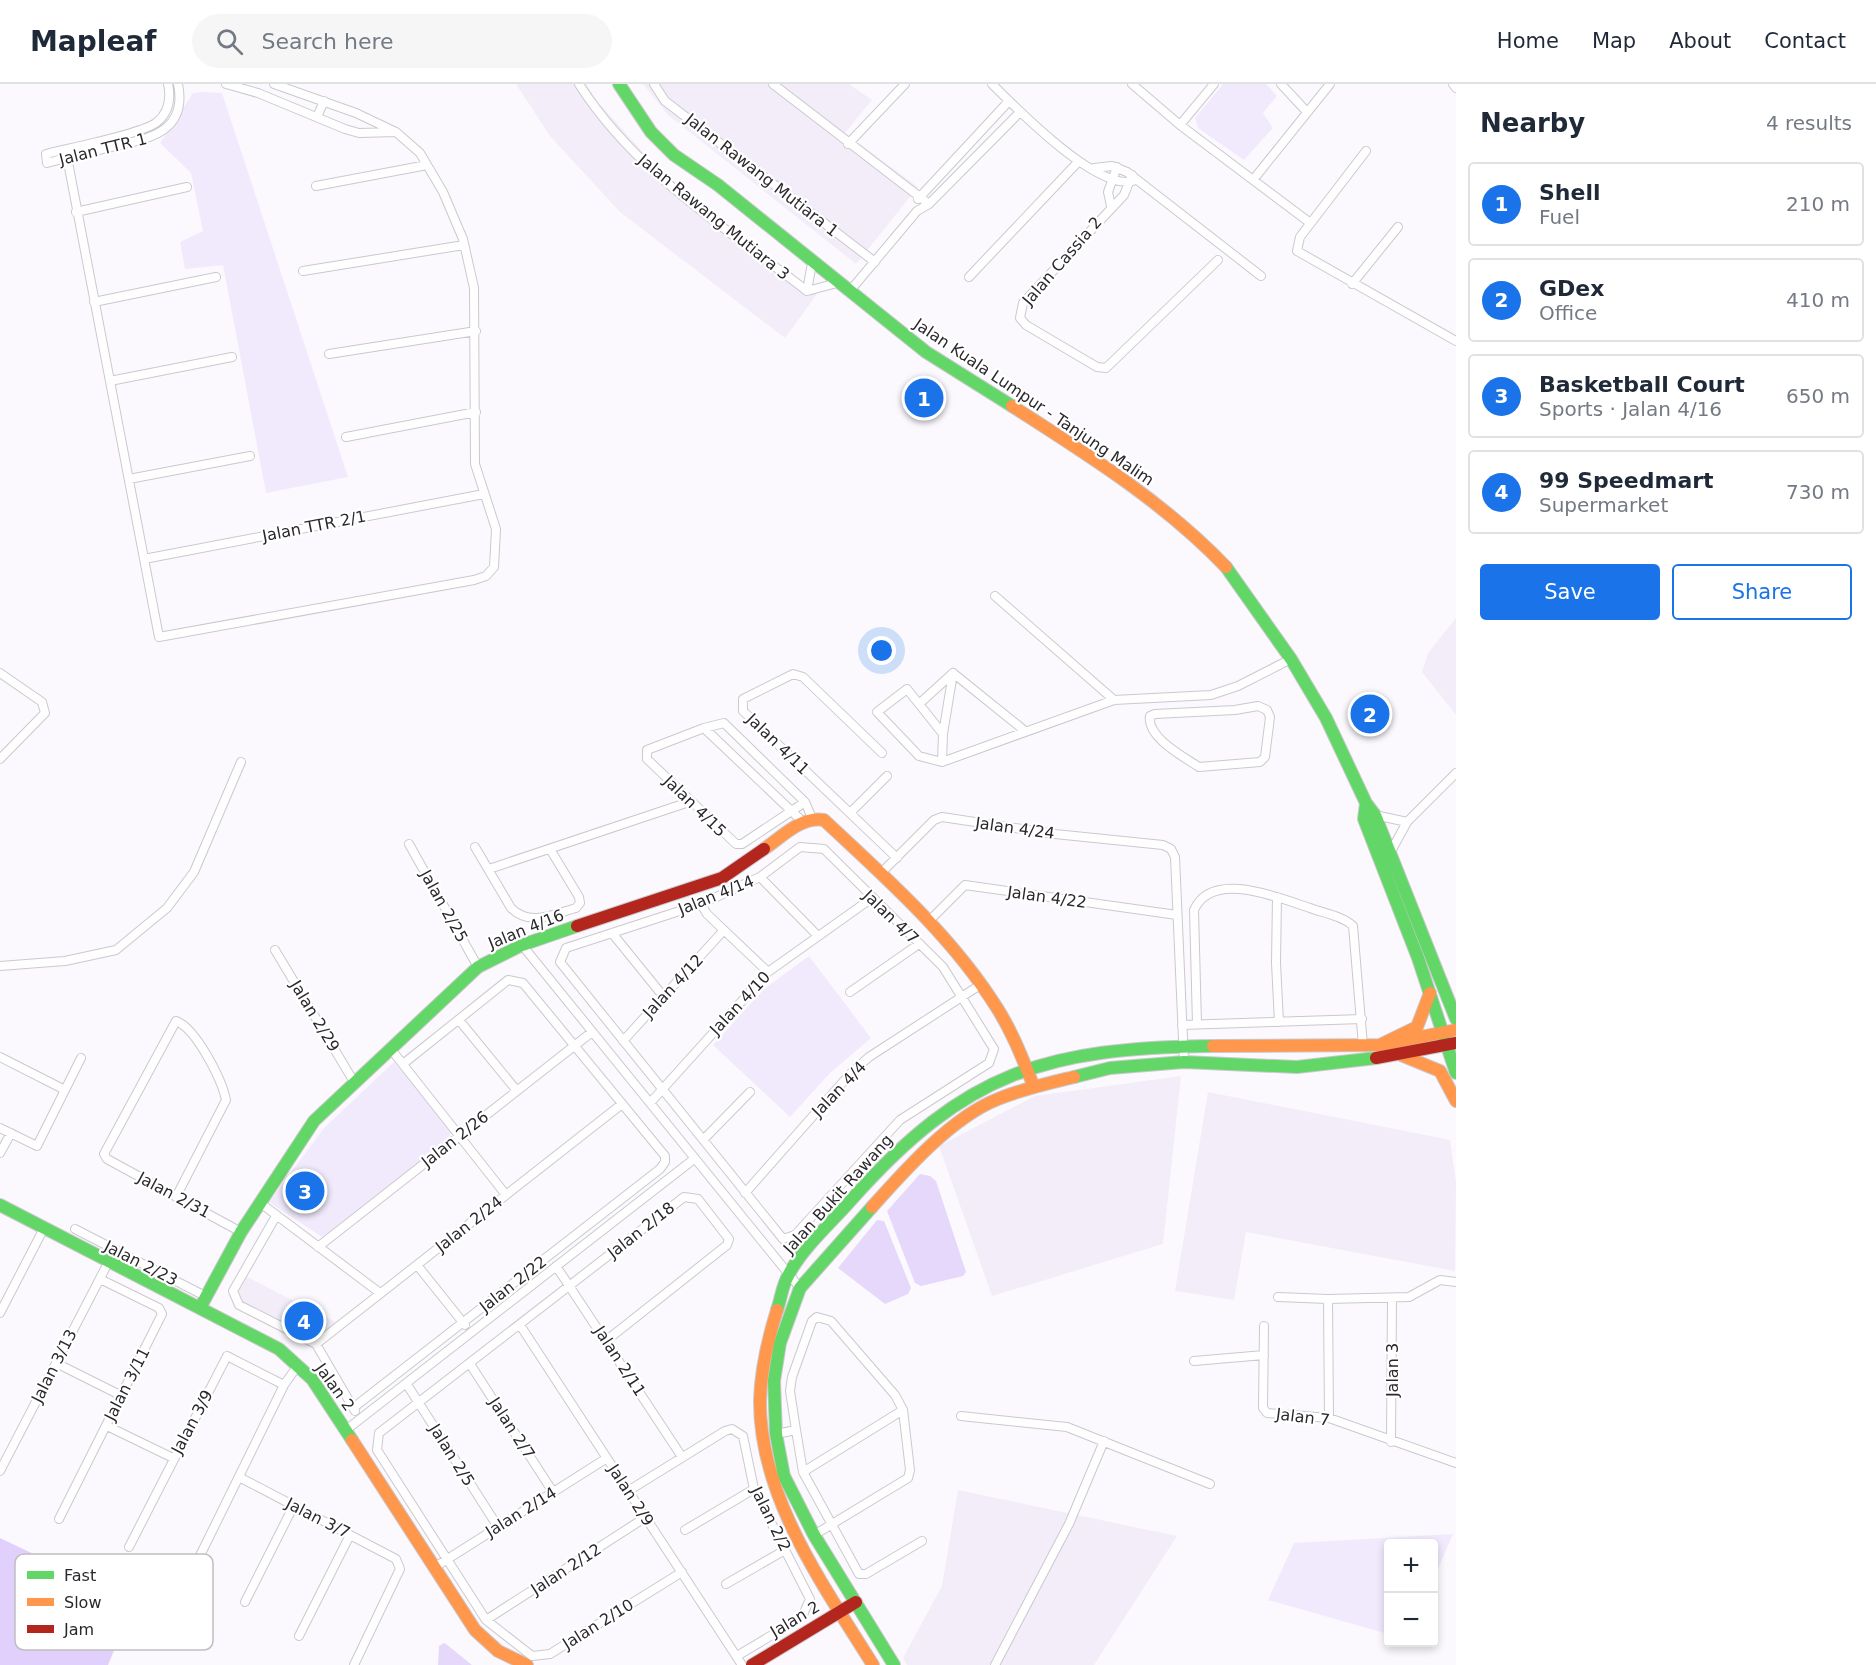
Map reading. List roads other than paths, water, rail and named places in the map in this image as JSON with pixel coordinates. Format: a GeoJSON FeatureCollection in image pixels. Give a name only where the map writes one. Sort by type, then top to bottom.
{"type":"FeatureCollection","features":[{"type":"Feature","properties":{"kind":"street"},"geometry":{"type":"LineString","coordinates":[[231,84],[359,133],[396,132]]}},
{"type":"Feature","properties":{"kind":"street"},"geometry":{"type":"LineString","coordinates":[[67,157],[159,637],[486,576],[494,567],[496,529],[475,464],[474,288],[464,245],[443,192],[412,144],[396,132],[324,101],[274,84]]}},
{"type":"Feature","properties":{"kind":"street","name":"Jalan Rawang Mutiara 3"},"geometry":{"type":"LineString","coordinates":[[579,84],[592,104],[645,164],[807,291]]}},
{"type":"Feature","properties":{"kind":"street","name":"Jalan Kuala Lumpur - Tanjung Malim"},"geometry":{"type":"LineString","coordinates":[[619,84],[651,132],[674,155],[726,192],[926,352],[1106,466],[1202,542],[1235,577],[1291,659],[1326,718],[1366,803],[1375,815],[1456,1019]]}},
{"type":"Feature","properties":{"kind":"street","name":"Jalan Rawang Mutiara 1"},"geometry":{"type":"LineString","coordinates":[[654,84],[665,101],[874,262]]}},
{"type":"Feature","properties":{"kind":"street"},"geometry":{"type":"LineString","coordinates":[[773,84],[848,144],[929,204]]}},
{"type":"Feature","properties":{"kind":"street"},"geometry":{"type":"LineString","coordinates":[[848,144],[905,84]]}},
{"type":"Feature","properties":{"kind":"street"},"geometry":{"type":"LineString","coordinates":[[992,84],[1020,112],[1078,162],[1094,168],[1112,180],[1132,179]]}},
{"type":"Feature","properties":{"kind":"street"},"geometry":{"type":"LineString","coordinates":[[1132,84],[1180,124],[1310,222]]}},
{"type":"Feature","properties":{"kind":"street"},"geometry":{"type":"LineString","coordinates":[[1180,124],[1214,84]]}},
{"type":"Feature","properties":{"kind":"street"},"geometry":{"type":"LineString","coordinates":[[1281,84],[1307,112]]}},
{"type":"Feature","properties":{"kind":"street"},"geometry":{"type":"LineString","coordinates":[[1253,180],[1330,84]]}},
{"type":"Feature","properties":{"kind":"street"},"geometry":{"type":"LineString","coordinates":[[1453,84],[1456,88]]}},
{"type":"Feature","properties":{"kind":"street","name":"Jalan TTR 1"},"geometry":{"type":"LineString","coordinates":[[175,85],[180,103],[177,113],[170,124],[154,137],[47,163],[46,154],[135,131],[157,122],[168,108],[175,85]]}},
{"type":"Feature","properties":{"kind":"street"},"geometry":{"type":"LineString","coordinates":[[317,117],[324,101]]}},
{"type":"Feature","properties":{"kind":"street"},"geometry":{"type":"LineString","coordinates":[[917,211],[919,195],[1009,101]]}},
{"type":"Feature","properties":{"kind":"street"},"geometry":{"type":"LineString","coordinates":[[849,292],[917,211],[929,204],[1020,112]]}},
{"type":"Feature","properties":{"kind":"street"},"geometry":{"type":"LineString","coordinates":[[1366,151],[1299,237],[1297,250],[1352,284],[1456,341]]}},
{"type":"Feature","properties":{"kind":"street"},"geometry":{"type":"LineString","coordinates":[[969,277],[1078,162]]}},
{"type":"Feature","properties":{"kind":"street"},"geometry":{"type":"LineString","coordinates":[[316,186],[427,165]]}},
{"type":"Feature","properties":{"kind":"street"},"geometry":{"type":"LineString","coordinates":[[1094,168],[1117,167],[1261,276]]}},
{"type":"Feature","properties":{"kind":"street"},"geometry":{"type":"LineString","coordinates":[[1111,206],[1108,192],[1117,167]]}},
{"type":"Feature","properties":{"kind":"street","name":"Jalan Cassia 2"},"geometry":{"type":"LineString","coordinates":[[1132,179],[1124,195],[1111,206],[1023,303],[1020,318],[1026,325],[1097,367],[1106,368],[1218,260]]}},
{"type":"Feature","properties":{"kind":"street"},"geometry":{"type":"LineString","coordinates":[[76,212],[187,187]]}},
{"type":"Feature","properties":{"kind":"street"},"geometry":{"type":"LineString","coordinates":[[1352,284],[1398,226]]}},
{"type":"Feature","properties":{"kind":"street"},"geometry":{"type":"LineString","coordinates":[[303,271],[464,245]]}},
{"type":"Feature","properties":{"kind":"street"},"geometry":{"type":"LineString","coordinates":[[812,263],[807,291],[837,283]]}},
{"type":"Feature","properties":{"kind":"street"},"geometry":{"type":"LineString","coordinates":[[94,302],[216,277]]}},
{"type":"Feature","properties":{"kind":"street"},"geometry":{"type":"LineString","coordinates":[[329,354],[476,331]]}},
{"type":"Feature","properties":{"kind":"street"},"geometry":{"type":"LineString","coordinates":[[110,381],[232,357]]}},
{"type":"Feature","properties":{"kind":"street"},"geometry":{"type":"LineString","coordinates":[[346,437],[476,412]]}},
{"type":"Feature","properties":{"kind":"street"},"geometry":{"type":"LineString","coordinates":[[129,479],[250,456]]}},
{"type":"Feature","properties":{"kind":"street","name":"Jalan TTR 2/1"},"geometry":{"type":"LineString","coordinates":[[144,559],[484,494]]}},
{"type":"Feature","properties":{"kind":"street"},"geometry":{"type":"LineString","coordinates":[[996,596],[1114,700]]}},
{"type":"Feature","properties":{"kind":"street"},"geometry":{"type":"LineString","coordinates":[[943,734],[907,689],[877,712],[919,756],[942,762],[1025,731],[1067,719],[1114,700],[1211,694],[1269,673],[1291,659]]}},
{"type":"Feature","properties":{"kind":"street"},"geometry":{"type":"LineString","coordinates":[[0,673],[42,702],[45,708],[45,713],[0,759]]}},
{"type":"Feature","properties":{"kind":"street"},"geometry":{"type":"LineString","coordinates":[[953,673],[1025,731]]}},
{"type":"Feature","properties":{"kind":"street"},"geometry":{"type":"LineString","coordinates":[[919,704],[953,673]]}},
{"type":"Feature","properties":{"kind":"street"},"geometry":{"type":"LineString","coordinates":[[942,762],[943,734],[953,673]]}},
{"type":"Feature","properties":{"kind":"street","name":"Jalan 4/11"},"geometry":{"type":"LineString","coordinates":[[882,753],[803,677],[793,674],[743,699],[743,711],[897,858]]}},
{"type":"Feature","properties":{"kind":"street"},"geometry":{"type":"LineString","coordinates":[[1211,694],[1213,711]]}},
{"type":"Feature","properties":{"kind":"street"},"geometry":{"type":"LineString","coordinates":[[1258,706],[1268,710],[1270,717],[1264,759],[1199,767],[1154,731],[1149,722],[1150,716],[1155,714],[1213,711],[1258,706]]}},
{"type":"Feature","properties":{"kind":"street"},"geometry":{"type":"LineString","coordinates":[[704,728],[724,723],[805,802],[808,820]]}},
{"type":"Feature","properties":{"kind":"street"},"geometry":{"type":"LineString","coordinates":[[704,728],[792,811],[808,820],[824,820],[930,920],[958,950],[1015,1040],[1034,1087]]}},
{"type":"Feature","properties":{"kind":"street","name":"Jalan 4/15"},"geometry":{"type":"LineString","coordinates":[[704,728],[652,747],[647,750],[647,759],[738,845],[805,802]]}},
{"type":"Feature","properties":{"kind":"street"},"geometry":{"type":"LineString","coordinates":[[0,966],[65,961],[116,950],[167,908],[194,872],[241,762]]}},
{"type":"Feature","properties":{"kind":"street"},"geometry":{"type":"LineString","coordinates":[[1390,854],[1391,847],[1407,822],[1456,773]]}},
{"type":"Feature","properties":{"kind":"street"},"geometry":{"type":"LineString","coordinates":[[850,813],[887,776]]}},
{"type":"Feature","properties":{"kind":"street"},"geometry":{"type":"LineString","coordinates":[[489,870],[689,801]]}},
{"type":"Feature","properties":{"kind":"street","name":"Jalan Kuala Lumpur - Tanjung Malim"},"geometry":{"type":"LineString","coordinates":[[1366,803],[1364,819],[1449,1041],[1456,1074]]}},
{"type":"Feature","properties":{"kind":"street"},"geometry":{"type":"LineString","coordinates":[[1375,815],[1407,822]]}},
{"type":"Feature","properties":{"kind":"street","name":"Jalan 4/24"},"geometry":{"type":"LineString","coordinates":[[881,873],[934,820],[942,817],[1055,834],[1163,845],[1171,849],[1175,857],[1177,915]]}},
{"type":"Feature","properties":{"kind":"street","name":"Jalan 4/16"},"geometry":{"type":"LineString","coordinates":[[203,1302],[259,1202],[314,1121],[478,967],[522,945],[722,878],[808,820]]}},
{"type":"Feature","properties":{"kind":"street","name":"Jalan 2/25"},"geometry":{"type":"LineString","coordinates":[[409,844],[478,967]]}},
{"type":"Feature","properties":{"kind":"street"},"geometry":{"type":"LineString","coordinates":[[475,847],[518,915],[535,920],[576,908],[580,903],[579,897],[550,849]]}},
{"type":"Feature","properties":{"kind":"street","name":"Jalan 4/14"},"geometry":{"type":"LineString","coordinates":[[623,1041],[560,962],[566,948],[697,905],[760,878],[800,847],[812,848]]}},
{"type":"Feature","properties":{"kind":"street","name":"Jalan 4/7"},"geometry":{"type":"LineString","coordinates":[[745,1193],[783,1239],[795,1235],[900,1120],[989,1063],[994,1049],[943,967],[824,849],[812,848]]}},
{"type":"Feature","properties":{"kind":"street"},"geometry":{"type":"LineString","coordinates":[[760,878],[818,936]]}},
{"type":"Feature","properties":{"kind":"street","name":"Jalan 4/22"},"geometry":{"type":"LineString","coordinates":[[930,920],[965,885],[1177,915]]}},
{"type":"Feature","properties":{"kind":"street"},"geometry":{"type":"LineString","coordinates":[[1197,1024],[1194,910],[1197,903],[1217,890],[1243,889],[1277,897],[1353,926],[1364,1046]]}},
{"type":"Feature","properties":{"kind":"street"},"geometry":{"type":"LineString","coordinates":[[687,890],[697,905],[768,972]]}},
{"type":"Feature","properties":{"kind":"street"},"geometry":{"type":"LineString","coordinates":[[1277,897],[1279,1022]]}},
{"type":"Feature","properties":{"kind":"street","name":"Jalan 4/10"},"geometry":{"type":"LineString","coordinates":[[650,1103],[768,972],[872,898]]}},
{"type":"Feature","properties":{"kind":"street"},"geometry":{"type":"LineString","coordinates":[[1177,915],[1184,1062]]}},
{"type":"Feature","properties":{"kind":"street","name":"Jalan 4/12"},"geometry":{"type":"LineString","coordinates":[[623,1041],[724,930]]}},
{"type":"Feature","properties":{"kind":"street"},"geometry":{"type":"LineString","coordinates":[[612,933],[663,996]]}},
{"type":"Feature","properties":{"kind":"street"},"geometry":{"type":"LineString","coordinates":[[850,992],[919,944]]}},
{"type":"Feature","properties":{"kind":"street"},"geometry":{"type":"LineString","coordinates":[[522,945],[800,1288]]}},
{"type":"Feature","properties":{"kind":"street","name":"Jalan 2/29"},"geometry":{"type":"LineString","coordinates":[[275,950],[354,1082]]}},
{"type":"Feature","properties":{"kind":"street"},"geometry":{"type":"LineString","coordinates":[[403,1064],[508,980],[516,980],[523,984],[622,1104]]}},
{"type":"Feature","properties":{"kind":"street","name":"Jalan 4/4"},"geometry":{"type":"LineString","coordinates":[[745,1193],[850,1074],[869,1058],[981,984]]}},
{"type":"Feature","properties":{"kind":"street"},"geometry":{"type":"LineString","coordinates":[[1442,986],[1456,1001]]}},
{"type":"Feature","properties":{"kind":"street"},"geometry":{"type":"LineString","coordinates":[[1380,1045],[1416,1027],[1423,1017],[1430,993]]}},
{"type":"Feature","properties":{"kind":"street"},"geometry":{"type":"LineString","coordinates":[[1182,1025],[1362,1019]]}},
{"type":"Feature","properties":{"kind":"street"},"geometry":{"type":"LineString","coordinates":[[459,1020],[517,1091]]}},
{"type":"Feature","properties":{"kind":"street","name":"Jalan 2/31"},"geometry":{"type":"LineString","coordinates":[[176,1197],[226,1100],[220,1078],[191,1032],[184,1024],[176,1022],[104,1152],[107,1159],[176,1197],[241,1232]]}},
{"type":"Feature","properties":{"kind":"street","name":"Jalan Bukit Rawang"},"geometry":{"type":"LineString","coordinates":[[894,1665],[814,1535],[784,1476],[776,1434],[774,1382],[780,1343],[800,1288],[918,1155],[980,1108],[1034,1087],[1110,1068],[1184,1062],[1308,1065],[1401,1055],[1449,1041],[1456,1030]]}},
{"type":"Feature","properties":{"kind":"street","name":"Jalan 2/26"},"geometry":{"type":"LineString","coordinates":[[318,1247],[592,1032]]}},
{"type":"Feature","properties":{"kind":"street"},"geometry":{"type":"LineString","coordinates":[[623,1041],[745,1193]]}},
{"type":"Feature","properties":{"kind":"street","name":"Jalan Bukit Rawang"},"geometry":{"type":"LineString","coordinates":[[873,1665],[840,1611],[780,1499],[769,1467],[762,1432],[761,1374],[773,1322],[788,1274],[884,1164],[952,1106],[992,1083],[1028,1068],[1112,1050],[1183,1045],[1364,1046],[1449,1041]]}},
{"type":"Feature","properties":{"kind":"street"},"geometry":{"type":"LineString","coordinates":[[1284,1047],[1305,1057],[1308,1065]]}},
{"type":"Feature","properties":{"kind":"street"},"geometry":{"type":"LineString","coordinates":[[390,1048],[506,1195]]}},
{"type":"Feature","properties":{"kind":"street"},"geometry":{"type":"LineString","coordinates":[[1401,1055],[1440,1071],[1456,1101]]}},
{"type":"Feature","properties":{"kind":"street"},"geometry":{"type":"LineString","coordinates":[[0,1057],[65,1090]]}},
{"type":"Feature","properties":{"kind":"street"},"geometry":{"type":"LineString","coordinates":[[0,1128],[37,1146],[81,1059]]}},
{"type":"Feature","properties":{"kind":"street"},"geometry":{"type":"LineString","coordinates":[[702,1140],[750,1092]]}},
{"type":"Feature","properties":{"kind":"street","name":"Jalan 2/22"},"geometry":{"type":"LineString","coordinates":[[353,1408],[660,1169],[665,1162],[665,1156],[622,1104]]}},
{"type":"Feature","properties":{"kind":"street","name":"Jalan 2/24"},"geometry":{"type":"LineString","coordinates":[[316,1344],[622,1104]]}},
{"type":"Feature","properties":{"kind":"street"},"geometry":{"type":"LineString","coordinates":[[0,1153],[11,1133]]}},
{"type":"Feature","properties":{"kind":"street"},"geometry":{"type":"LineString","coordinates":[[346,1430],[694,1159]]}},
{"type":"Feature","properties":{"kind":"street","name":"Jalan 2/18"},"geometry":{"type":"LineString","coordinates":[[571,1285],[684,1197],[698,1199],[729,1239],[727,1245],[607,1340]]}},
{"type":"Feature","properties":{"kind":"street"},"geometry":{"type":"LineString","coordinates":[[259,1202],[380,1293]]}},
{"type":"Feature","properties":{"kind":"street","name":"Jalan 2"},"geometry":{"type":"LineString","coordinates":[[0,1205],[109,1261],[203,1302],[279,1349],[298,1365],[312,1379],[475,1630],[489,1645],[504,1655],[527,1665]]}},
{"type":"Feature","properties":{"kind":"street"},"geometry":{"type":"LineString","coordinates":[[276,1216],[233,1291],[234,1299],[239,1305],[316,1344],[360,1418]]}},
{"type":"Feature","properties":{"kind":"street"},"geometry":{"type":"LineString","coordinates":[[0,1313],[44,1228]]}},
{"type":"Feature","properties":{"kind":"street","name":"Jalan 2/23"},"geometry":{"type":"LineString","coordinates":[[75,1229],[203,1302]]}},
{"type":"Feature","properties":{"kind":"street","name":"Jalan 3/13"},"geometry":{"type":"LineString","coordinates":[[0,1471],[109,1261]]}},
{"type":"Feature","properties":{"kind":"street"},"geometry":{"type":"LineString","coordinates":[[417,1265],[471,1332]]}},
{"type":"Feature","properties":{"kind":"street","name":"Jalan 2/11"},"geometry":{"type":"LineString","coordinates":[[556,1266],[571,1285],[682,1457]]}},
{"type":"Feature","properties":{"kind":"street","name":"Jalan 3/11"},"geometry":{"type":"LineString","coordinates":[[59,1519],[162,1312],[99,1279]]}},
{"type":"Feature","properties":{"kind":"street"},"geometry":{"type":"LineString","coordinates":[[1278,1297],[1328,1299],[1409,1297],[1440,1280],[1456,1282]]}},
{"type":"Feature","properties":{"kind":"street","name":"Jalan 2/10"},"geometry":{"type":"LineString","coordinates":[[571,1285],[379,1433],[377,1450],[486,1620],[526,1653],[536,1658],[545,1656],[681,1572]]}},
{"type":"Feature","properties":{"kind":"street","name":"Jalan 3"},"geometry":{"type":"LineString","coordinates":[[1391,1442],[1392,1298]]}},
{"type":"Feature","properties":{"kind":"street"},"geometry":{"type":"LineString","coordinates":[[1328,1299],[1329,1418]]}},
{"type":"Feature","properties":{"kind":"street"},"geometry":{"type":"LineString","coordinates":[[814,1535],[831,1526],[908,1478],[910,1470],[903,1410],[895,1395],[831,1321],[817,1317],[812,1320],[792,1377],[790,1391],[803,1472],[831,1526],[861,1575],[922,1541]]}},
{"type":"Feature","properties":{"kind":"street","name":"Jalan 2/9"},"geometry":{"type":"LineString","coordinates":[[520,1325],[742,1665]]}},
{"type":"Feature","properties":{"kind":"street","name":"Jalan 7"},"geometry":{"type":"LineString","coordinates":[[1264,1326],[1263,1408],[1267,1413],[1329,1418],[1391,1442],[1456,1463]]}},
{"type":"Feature","properties":{"kind":"street"},"geometry":{"type":"LineString","coordinates":[[1194,1361],[1264,1355]]}},
{"type":"Feature","properties":{"kind":"street","name":"Jalan 3/9"},"geometry":{"type":"LineString","coordinates":[[129,1547],[227,1356],[285,1385]]}},
{"type":"Feature","properties":{"kind":"street"},"geometry":{"type":"LineString","coordinates":[[56,1363],[122,1396]]}},
{"type":"Feature","properties":{"kind":"street","name":"Jalan 2/7"},"geometry":{"type":"LineString","coordinates":[[470,1364],[553,1492]]}},
{"type":"Feature","properties":{"kind":"street"},"geometry":{"type":"LineString","coordinates":[[201,1554],[285,1385],[298,1365]]}},
{"type":"Feature","properties":{"kind":"street","name":"Jalan 2/5"},"geometry":{"type":"LineString","coordinates":[[406,1383],[498,1527]]}},
{"type":"Feature","properties":{"kind":"street"},"geometry":{"type":"LineString","coordinates":[[803,1472],[903,1410]]}},
{"type":"Feature","properties":{"kind":"street"},"geometry":{"type":"LineString","coordinates":[[961,1416],[1067,1427],[1210,1484]]}},
{"type":"Feature","properties":{"kind":"street"},"geometry":{"type":"LineString","coordinates":[[107,1426],[173,1458]]}},
{"type":"Feature","properties":{"kind":"street"},"geometry":{"type":"LineString","coordinates":[[776,1434],[795,1430]]}},
{"type":"Feature","properties":{"kind":"street","name":"Jalan 2/2"},"geometry":{"type":"LineString","coordinates":[[628,1491],[725,1431],[738,1431],[746,1442],[754,1489],[808,1591],[810,1599],[802,1617],[736,1656]]}},
{"type":"Feature","properties":{"kind":"street"},"geometry":{"type":"LineString","coordinates":[[995,1665],[1069,1524],[1104,1441]]}},
{"type":"Feature","properties":{"kind":"street","name":"Jalan 2/14"},"geometry":{"type":"LineString","coordinates":[[435,1567],[607,1458]]}},
{"type":"Feature","properties":{"kind":"street","name":"Jalan 3/7"},"geometry":{"type":"LineString","coordinates":[[239,1477],[396,1559],[400,1569],[354,1665]]}},
{"type":"Feature","properties":{"kind":"street"},"geometry":{"type":"LineString","coordinates":[[685,1530],[754,1489]]}},
{"type":"Feature","properties":{"kind":"street"},"geometry":{"type":"LineString","coordinates":[[245,1602],[294,1505]]}},
{"type":"Feature","properties":{"kind":"street","name":"Jalan 2/12"},"geometry":{"type":"LineString","coordinates":[[486,1620],[646,1517]]}},
{"type":"Feature","properties":{"kind":"street"},"geometry":{"type":"LineString","coordinates":[[299,1636],[350,1535]]}},
{"type":"Feature","properties":{"kind":"street"},"geometry":{"type":"LineString","coordinates":[[726,1584],[785,1550]]}},
{"type":"Feature","properties":{"kind":"street","name":"Jalan 2"},"geometry":{"type":"LineString","coordinates":[[752,1665],[856,1602]]}},
{"type":"Feature","properties":{"kind":"place","name":"Shell"},"geometry":{"type":"Point","coordinates":[924,398]}},
{"type":"Feature","properties":{"kind":"place","name":"GDex"},"geometry":{"type":"Point","coordinates":[1370,714]}},
{"type":"Feature","properties":{"kind":"place","name":"Basketball Court"},"geometry":{"type":"Point","coordinates":[305,1191]}},
{"type":"Feature","properties":{"kind":"place","name":"99 Speedmart"},"geometry":{"type":"Point","coordinates":[304,1321]}}]}
